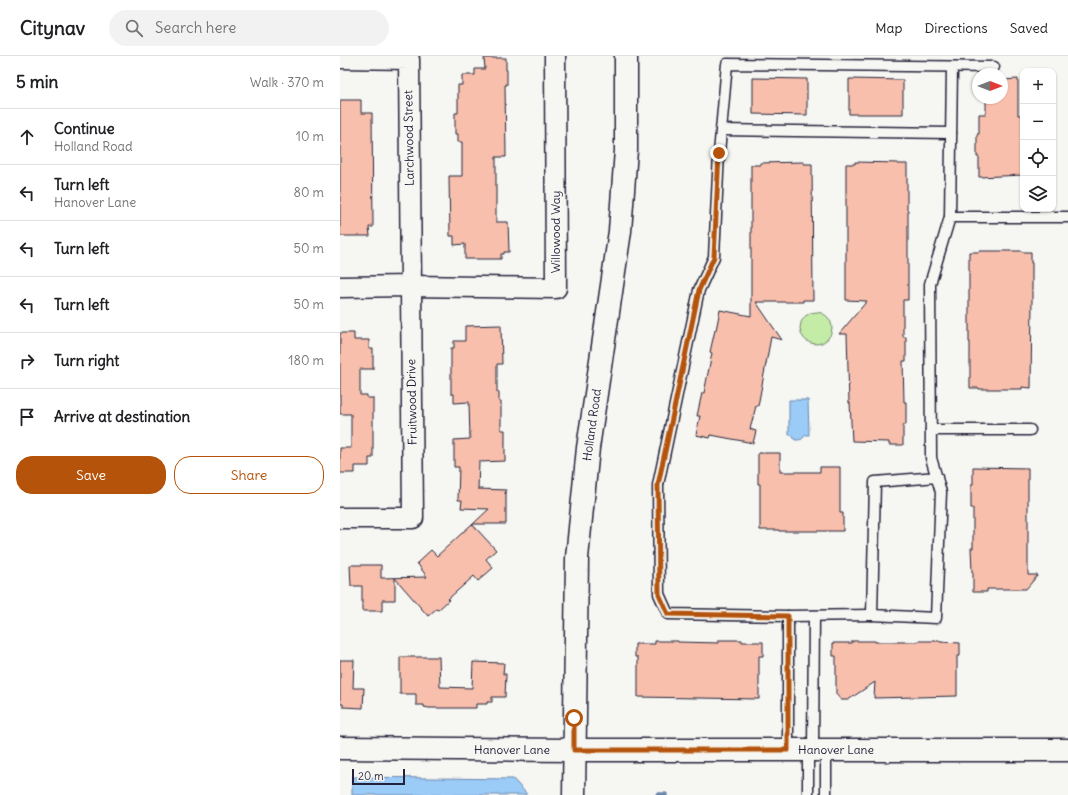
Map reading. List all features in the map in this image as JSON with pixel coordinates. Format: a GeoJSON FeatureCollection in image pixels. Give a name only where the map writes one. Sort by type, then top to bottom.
{"type":"FeatureCollection","features":[{"type":"Feature","properties":{"kind":"main road","name":"Holland Road"},"geometry":{"type":"LineString","coordinates":[[574,795],[577,558],[588,448],[620,231],[626,150],[626,56]]}},
{"type":"Feature","properties":{"kind":"main road","name":"Hanover Lane"},"geometry":{"type":"LineString","coordinates":[[340,748],[574,750],[1068,750]]}},
{"type":"Feature","properties":{"kind":"street","name":"Willowood Way"},"geometry":{"type":"LineString","coordinates":[[340,287],[411,286],[556,288],[555,56]]}},
{"type":"Feature","properties":{"kind":"street","name":"Larchwood Street"},"geometry":{"type":"LineString","coordinates":[[340,58],[409,59],[411,286]]}},
{"type":"Feature","properties":{"kind":"street","name":"Fruitwood Drive"},"geometry":{"type":"LineString","coordinates":[[340,518],[413,518],[411,286]]}},
{"type":"Feature","properties":{"kind":"lane"},"geometry":{"type":"LineString","coordinates":[[952,67],[950,217],[930,284],[931,458],[941,492],[936,618],[872,615],[788,616],[668,614],[659,594],[658,485],[699,290],[714,257],[721,130],[727,64],[847,61],[952,67],[994,67]]}},
{"type":"Feature","properties":{"kind":"lane"},"geometry":{"type":"LineString","coordinates":[[721,130],[951,133]]}},
{"type":"Feature","properties":{"kind":"lane"},"geometry":{"type":"LineString","coordinates":[[950,217],[1068,217]]}},
{"type":"Feature","properties":{"kind":"lane"},"geometry":{"type":"LineString","coordinates":[[931,430],[1030,430]]}},
{"type":"Feature","properties":{"kind":"lane"},"geometry":{"type":"LineString","coordinates":[[872,615],[874,482],[936,477]]}},
{"type":"Feature","properties":{"kind":"lane"},"geometry":{"type":"LineString","coordinates":[[788,616],[809,750],[826,795]]}},
{"type":"Feature","properties":{"kind":"lane"},"geometry":{"type":"LineString","coordinates":[[808,795],[814,616]]}},
{"type":"Feature","properties":{"kind":"green space"},"geometry":{"type":"Polygon","coordinates":[[[813,312],[819,312],[829,319],[832,328],[831,334],[825,341],[819,344],[813,344],[803,337],[800,331],[800,325],[807,315],[813,312]]]}},
{"type":"Feature","properties":{"kind":"water"},"geometry":{"type":"Polygon","coordinates":[[[789,400],[808,400],[809,435],[805,435],[801,439],[795,440],[792,435],[789,435],[789,400]]]}},
{"type":"Feature","properties":{"kind":"water"},"geometry":{"type":"Polygon","coordinates":[[[352,777],[513,779],[526,793],[526,795],[352,795],[352,777]]]}},
{"type":"Feature","properties":{"kind":"building"},"geometry":{"type":"Polygon","coordinates":[[[484,58],[506,58],[506,157],[496,157],[496,222],[508,222],[509,252],[504,252],[504,254],[501,254],[501,259],[465,259],[465,244],[454,245],[454,236],[450,236],[449,176],[462,176],[462,142],[458,142],[458,134],[455,134],[455,113],[458,113],[458,85],[462,85],[462,75],[475,75],[475,69],[485,69],[484,58]]]}},
{"type":"Feature","properties":{"kind":"building"},"geometry":{"type":"Polygon","coordinates":[[[753,78],[807,79],[807,115],[753,114],[753,78]]]}},
{"type":"Feature","properties":{"kind":"building"},"geometry":{"type":"Polygon","coordinates":[[[849,79],[903,80],[903,114],[849,114],[849,79]]]}},
{"type":"Feature","properties":{"kind":"building"},"geometry":{"type":"Polygon","coordinates":[[[1018,79],[1018,115],[1020,115],[1020,175],[979,177],[977,134],[979,134],[979,114],[986,114],[986,104],[1008,104],[1008,80],[1018,79]]]}},
{"type":"Feature","properties":{"kind":"building"},"geometry":{"type":"Polygon","coordinates":[[[340,100],[361,100],[361,113],[372,113],[373,227],[369,227],[370,236],[340,236],[340,100]]]}},
{"type":"Feature","properties":{"kind":"building"},"geometry":{"type":"Polygon","coordinates":[[[804,162],[804,164],[812,164],[813,300],[803,300],[803,302],[756,302],[782,340],[771,337],[758,406],[756,406],[750,429],[756,431],[753,443],[711,435],[710,438],[696,435],[700,416],[697,416],[702,393],[704,393],[712,353],[710,352],[720,310],[751,316],[751,165],[760,165],[760,163],[804,162]]]}},
{"type":"Feature","properties":{"kind":"building"},"geometry":{"type":"Polygon","coordinates":[[[855,162],[907,164],[908,300],[903,300],[903,337],[906,337],[906,361],[903,361],[906,425],[903,425],[903,445],[889,445],[889,442],[852,441],[849,403],[847,334],[839,334],[867,301],[846,300],[846,164],[855,164],[855,162]]]}},
{"type":"Feature","properties":{"kind":"building"},"geometry":{"type":"Polygon","coordinates":[[[969,252],[1031,252],[1031,388],[970,388],[969,252]]]}},
{"type":"Feature","properties":{"kind":"building"},"geometry":{"type":"Polygon","coordinates":[[[501,325],[502,364],[497,364],[497,392],[499,392],[499,402],[501,402],[501,430],[505,430],[505,461],[479,462],[478,489],[506,490],[506,524],[473,524],[489,509],[461,508],[462,500],[458,500],[459,467],[454,467],[454,440],[470,439],[469,402],[454,403],[454,394],[451,394],[451,348],[454,348],[454,341],[465,341],[465,326],[501,325]]]}},
{"type":"Feature","properties":{"kind":"building"},"geometry":{"type":"Polygon","coordinates":[[[340,333],[354,333],[354,340],[369,340],[369,349],[373,349],[373,369],[360,369],[360,395],[367,395],[367,398],[373,398],[373,458],[369,458],[369,466],[355,466],[355,473],[340,473],[340,448],[351,448],[351,414],[340,414],[340,333]]]}},
{"type":"Feature","properties":{"kind":"building"},"geometry":{"type":"Polygon","coordinates":[[[758,453],[780,453],[780,472],[820,472],[820,467],[840,467],[840,513],[843,513],[843,531],[760,530],[758,453]]]}},
{"type":"Feature","properties":{"kind":"building"},"geometry":{"type":"Polygon","coordinates":[[[973,467],[1028,468],[1028,575],[1038,575],[1026,589],[987,589],[987,592],[973,592],[971,548],[973,548],[973,508],[971,508],[971,485],[973,485],[973,467]]]}},
{"type":"Feature","properties":{"kind":"building"},"geometry":{"type":"Polygon","coordinates":[[[472,524],[496,550],[486,559],[493,568],[478,581],[474,576],[438,610],[436,609],[428,616],[395,578],[395,600],[382,600],[382,611],[362,611],[362,586],[351,586],[350,565],[381,565],[381,578],[427,577],[417,563],[431,550],[437,556],[472,524]]]}},
{"type":"Feature","properties":{"kind":"building"},"geometry":{"type":"Polygon","coordinates":[[[719,640],[763,642],[763,656],[759,656],[759,699],[638,697],[638,657],[635,657],[635,644],[655,644],[655,641],[719,643],[719,640]]]}},
{"type":"Feature","properties":{"kind":"building"},"geometry":{"type":"Polygon","coordinates":[[[852,641],[940,641],[960,643],[960,656],[957,656],[957,696],[874,698],[875,682],[848,700],[841,700],[836,694],[836,656],[833,656],[833,643],[852,643],[852,641]]]}},
{"type":"Feature","properties":{"kind":"building"},"geometry":{"type":"Polygon","coordinates":[[[400,657],[439,657],[440,687],[472,688],[473,662],[504,663],[503,674],[506,674],[505,697],[492,697],[492,702],[487,702],[487,704],[476,704],[476,708],[429,708],[424,707],[424,705],[416,705],[416,694],[400,694],[400,657]]]}},
{"type":"Feature","properties":{"kind":"building"},"geometry":{"type":"Polygon","coordinates":[[[340,660],[354,660],[353,688],[364,688],[363,708],[343,707],[343,704],[340,704],[340,660]]]}},
{"type":"Feature","properties":{"kind":"waterway"},"geometry":{"type":"LineString","coordinates":[[658,795],[665,795]]}},
{"type":"Feature","properties":{"kind":"route"},"geometry":{"type":"LineString","coordinates":[[574,718],[574,750],[788,750],[788,616],[668,614],[659,594],[658,485],[699,290],[714,257],[719,153]]}}]}
